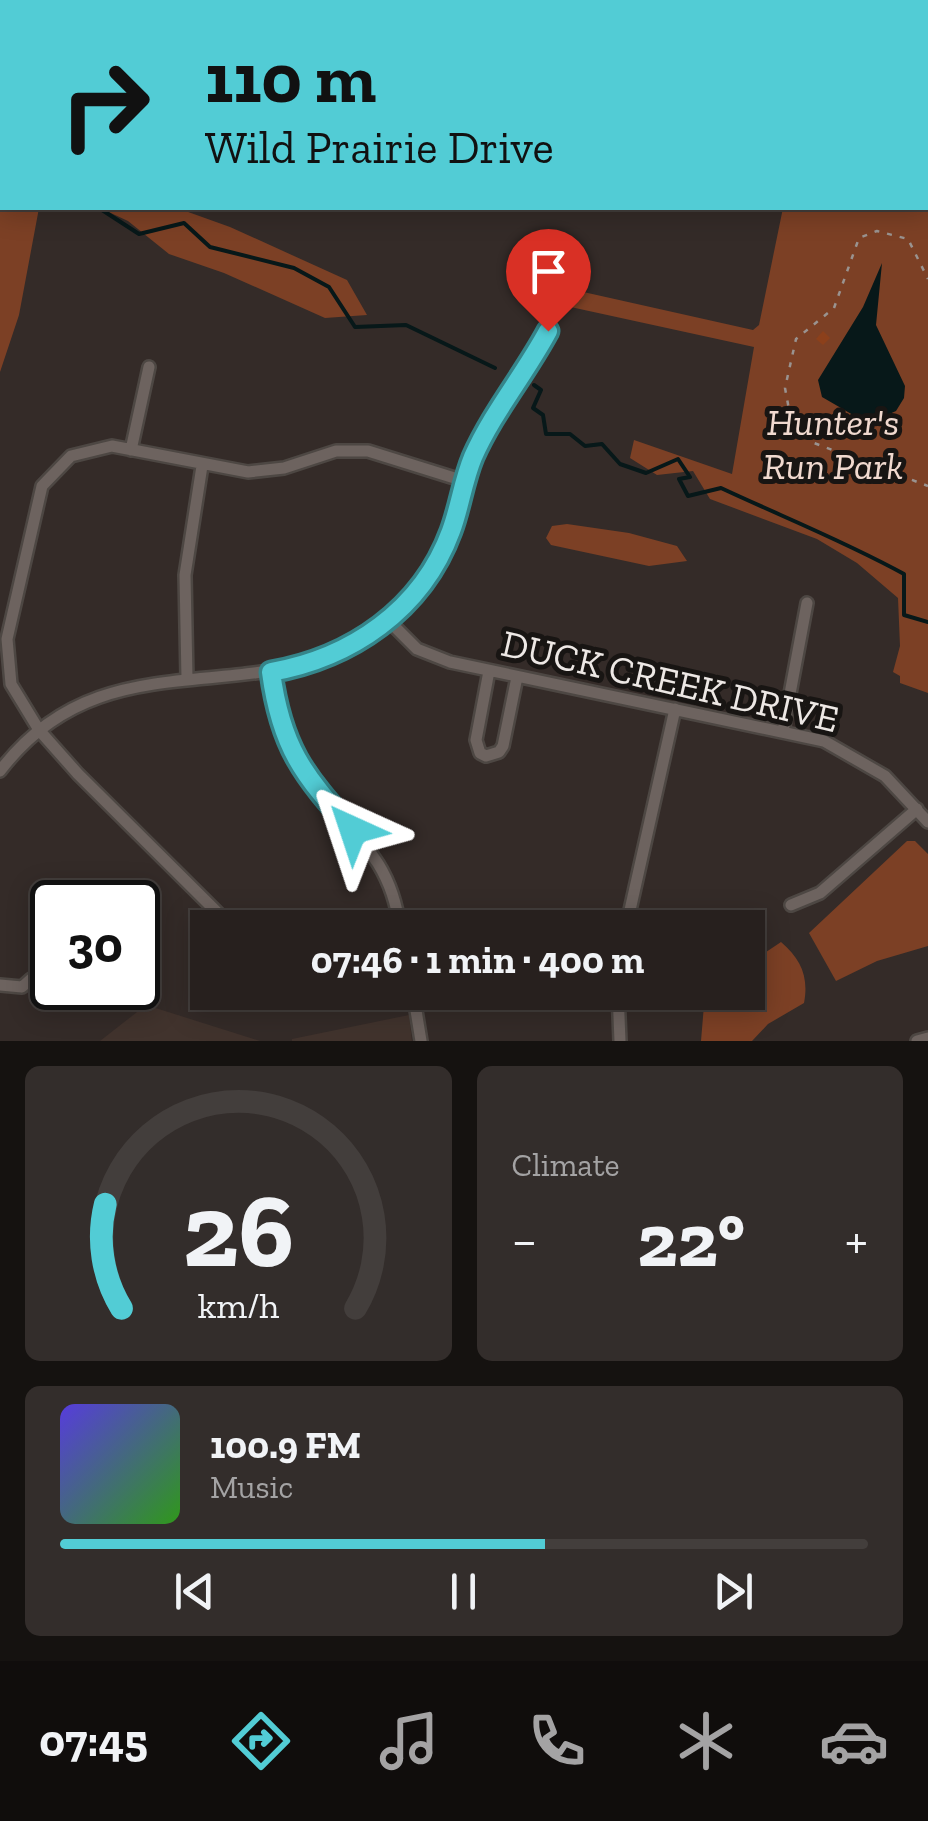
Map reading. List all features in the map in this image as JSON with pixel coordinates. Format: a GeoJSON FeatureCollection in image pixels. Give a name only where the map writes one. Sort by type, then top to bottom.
{"type":"FeatureCollection","features":[{"type":"Feature","properties":{"kind":"street"},"geometry":{"type":"LineString","coordinates":[[0,771],[40,730],[103,694],[186,679],[271,672],[342,650],[388,620],[422,584],[439,557],[464,481],[487,430],[548,331],[547,311]]}},
{"type":"Feature","properties":{"kind":"street"},"geometry":{"type":"LineString","coordinates":[[131,450],[149,367]]}},
{"type":"Feature","properties":{"kind":"street"},"geometry":{"type":"LineString","coordinates":[[215,910],[93,790],[40,730],[11,684],[6,652],[38,498],[50,474],[71,456],[97,447],[131,450],[202,466],[265,471],[352,450],[384,454],[464,481]]}},
{"type":"Feature","properties":{"kind":"street"},"geometry":{"type":"LineString","coordinates":[[186,679],[185,575],[202,466]]}},
{"type":"Feature","properties":{"kind":"street"},"geometry":{"type":"LineString","coordinates":[[783,731],[808,603]]}},
{"type":"Feature","properties":{"kind":"street","name":"DUCK CREEK DRIVE"},"geometry":{"type":"LineString","coordinates":[[388,620],[404,638],[433,657],[824,741],[862,760],[928,822]]}},
{"type":"Feature","properties":{"kind":"street"},"geometry":{"type":"LineString","coordinates":[[490,671],[476,740],[480,753],[486,756],[499,752],[502,746],[517,677]]}},
{"type":"Feature","properties":{"kind":"street"},"geometry":{"type":"LineString","coordinates":[[271,672],[279,718],[295,762],[384,868],[398,910]]}},
{"type":"Feature","properties":{"kind":"street"},"geometry":{"type":"LineString","coordinates":[[630,910],[675,709]]}},
{"type":"Feature","properties":{"kind":"street"},"geometry":{"type":"LineString","coordinates":[[791,905],[820,893],[917,809]]}},
{"type":"Feature","properties":{"kind":"street"},"geometry":{"type":"LineString","coordinates":[[0,985],[22,987],[30,979]]}},
{"type":"Feature","properties":{"kind":"street"},"geometry":{"type":"LineString","coordinates":[[416,1010],[420,1041]]}},
{"type":"Feature","properties":{"kind":"street"},"geometry":{"type":"LineString","coordinates":[[619,1010],[620,1041]]}},
{"type":"Feature","properties":{"kind":"street"},"geometry":{"type":"LineString","coordinates":[[916,1041],[928,1038]]}},
{"type":"Feature","properties":{"kind":"path"},"geometry":{"type":"LineString","coordinates":[[794,430],[785,388],[796,339],[834,308],[859,238],[877,231],[908,238],[928,280]]}},
{"type":"Feature","properties":{"kind":"path"},"geometry":{"type":"LineString","coordinates":[[772,415],[814,443],[928,486]]}},
{"type":"Feature","properties":{"kind":"shaded area"},"geometry":{"type":"Polygon","coordinates":[[[882,263],[876,325],[905,386],[904,398],[896,411],[876,420],[860,419],[822,397],[818,380],[863,307],[882,263]]]}},
{"type":"Feature","properties":{"kind":"shaded area"},"geometry":{"type":"Polygon","coordinates":[[[160,1009],[260,1041],[100,1041],[140,1010],[160,1009]]]}},
{"type":"Feature","properties":{"kind":"shaded area"},"geometry":{"type":"Polygon","coordinates":[[[409,1015],[412,1041],[292,1041],[292,1039],[409,1015]]]}},
{"type":"Feature","properties":{"kind":"green space"},"geometry":{"type":"Polygon","coordinates":[[[0,210],[39,210],[19,315],[0,372],[0,210]]]}},
{"type":"Feature","properties":{"kind":"green space"},"geometry":{"type":"Polygon","coordinates":[[[104,210],[183,210],[230,227],[347,280],[367,315],[325,318],[224,273],[169,254],[128,221],[104,210]]]}},
{"type":"Feature","properties":{"kind":"green space","name":"Hunter's Run Park"},"geometry":{"type":"Polygon","coordinates":[[[783,210],[928,210],[928,693],[900,683],[900,676],[893,672],[900,646],[898,598],[857,563],[817,539],[710,499],[693,471],[657,475],[630,458],[634,440],[732,474],[754,347],[566,306],[570,289],[753,330],[759,325],[783,210]]]}},
{"type":"Feature","properties":{"kind":"green space"},"geometry":{"type":"Polygon","coordinates":[[[567,524],[629,533],[677,546],[687,561],[649,566],[551,545],[546,538],[552,526],[567,524]]]}},
{"type":"Feature","properties":{"kind":"green space"},"geometry":{"type":"Polygon","coordinates":[[[907,841],[915,841],[928,854],[928,946],[877,961],[836,981],[809,933],[907,841]]]}},
{"type":"Feature","properties":{"kind":"green space"},"geometry":{"type":"Polygon","coordinates":[[[781,942],[794,955],[802,969],[804,1003],[768,1024],[752,1041],[701,1041],[704,1010],[765,1010],[765,953],[781,942]]]}},
{"type":"Feature","properties":{"kind":"building"},"geometry":{"type":"Polygon","coordinates":[[[823,331],[830,338],[823,345],[816,339],[823,331]]]}},
{"type":"Feature","properties":{"kind":"waterway"},"geometry":{"type":"LineString","coordinates":[[102,210],[139,234],[184,223],[210,247],[294,268],[329,287],[355,327],[406,325],[495,368]]}},
{"type":"Feature","properties":{"kind":"waterway"},"geometry":{"type":"LineString","coordinates":[[534,385],[541,390],[533,408],[543,415],[546,434],[570,434],[585,446],[602,444],[620,464],[646,473],[678,459],[690,477],[679,479],[688,496],[721,488],[904,574],[904,615],[928,622]]}},
{"type":"Feature","properties":{"kind":"route"},"geometry":{"type":"LineString","coordinates":[[353,830],[295,762],[285,741],[271,672],[319,660],[364,638],[388,620],[422,584],[450,534],[474,456],[548,331]]}}]}
